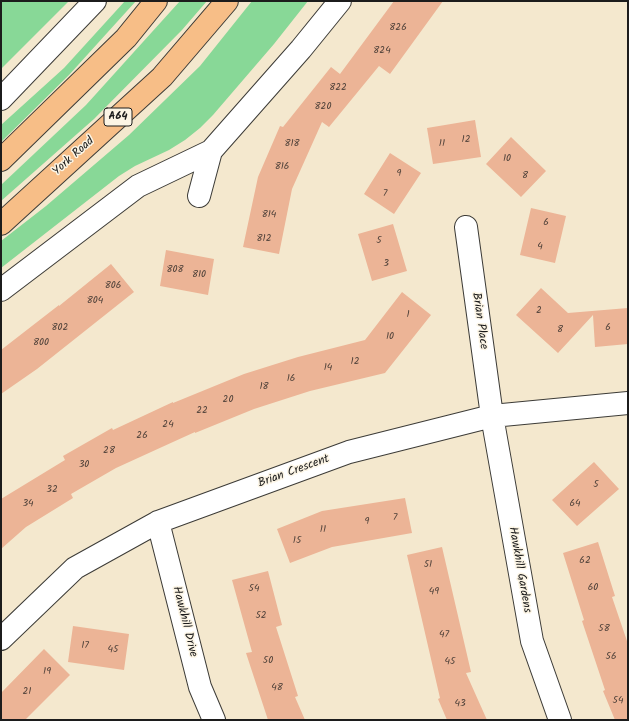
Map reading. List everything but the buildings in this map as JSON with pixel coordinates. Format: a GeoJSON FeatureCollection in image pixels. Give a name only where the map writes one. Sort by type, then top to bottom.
{"type":"FeatureCollection","features":[{"type":"Feature","properties":{"kind":"highway"},"geometry":{"type":"LineString","coordinates":[[1,160],[126,38],[156,1]]}},
{"type":"Feature","properties":{"kind":"highway","name":"York Road"},"geometry":{"type":"LineString","coordinates":[[1,224],[162,77],[227,1]]}},
{"type":"Feature","properties":{"kind":"street"},"geometry":{"type":"LineString","coordinates":[[1,99],[96,1]]}},
{"type":"Feature","properties":{"kind":"street"},"geometry":{"type":"LineString","coordinates":[[1,290],[138,186],[211,151],[340,1]]}},
{"type":"Feature","properties":{"kind":"street"},"geometry":{"type":"LineString","coordinates":[[199,196],[211,151]]}},
{"type":"Feature","properties":{"kind":"street","name":"Brian Place"},"geometry":{"type":"LineString","coordinates":[[466,227],[492,416]]}},
{"type":"Feature","properties":{"kind":"street","name":"Brian Crescent"},"geometry":{"type":"LineString","coordinates":[[1,639],[74,568],[158,522],[348,452],[492,416],[628,403]]}},
{"type":"Feature","properties":{"kind":"street","name":"Hawkhill Gardens"},"geometry":{"type":"LineString","coordinates":[[492,416],[532,640],[560,720]]}},
{"type":"Feature","properties":{"kind":"street","name":"Hawkhill Drive"},"geometry":{"type":"LineString","coordinates":[[158,522],[200,687],[214,720]]}},
{"type":"Feature","properties":{"kind":"green space"},"geometry":{"type":"Polygon","coordinates":[[[1,1],[69,1],[1,69],[1,1]]]}},
{"type":"Feature","properties":{"kind":"green space"},"geometry":{"type":"Polygon","coordinates":[[[125,1],[136,1],[69,75],[1,142],[1,125],[64,68],[125,1]]]}},
{"type":"Feature","properties":{"kind":"green space"},"geometry":{"type":"Polygon","coordinates":[[[180,1],[207,1],[182,30],[94,119],[1,201],[1,185],[86,105],[180,1]]]}},
{"type":"Feature","properties":{"kind":"green space"},"geometry":{"type":"Polygon","coordinates":[[[252,1],[308,1],[274,44],[200,128],[169,150],[135,166],[119,176],[1,268],[1,241],[46,206],[129,135],[200,66],[252,1]]]}}]}
